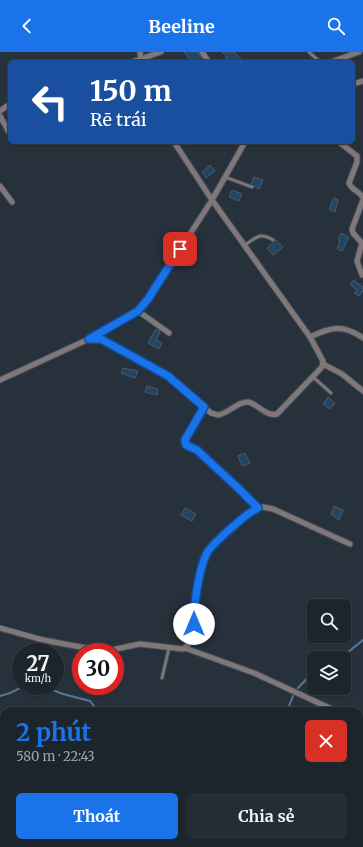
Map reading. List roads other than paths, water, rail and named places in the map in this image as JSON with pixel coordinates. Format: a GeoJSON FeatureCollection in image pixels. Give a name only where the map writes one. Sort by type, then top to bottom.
{"type":"FeatureCollection","features":[{"type":"Feature","properties":{"kind":"street"},"geometry":{"type":"LineString","coordinates":[[142,60],[161,52]]}},
{"type":"Feature","properties":{"kind":"street"},"geometry":{"type":"LineString","coordinates":[[202,52],[208,60]]}},
{"type":"Feature","properties":{"kind":"street"},"geometry":{"type":"LineString","coordinates":[[337,60],[359,52]]}},
{"type":"Feature","properties":{"kind":"street"},"geometry":{"type":"LineString","coordinates":[[0,116],[8,130]]}},
{"type":"Feature","properties":{"kind":"street"},"geometry":{"type":"LineString","coordinates":[[175,144],[212,200],[310,337],[323,364],[342,374],[363,391]]}},
{"type":"Feature","properties":{"kind":"street"},"geometry":{"type":"LineString","coordinates":[[0,380],[89,339],[138,311],[148,299],[212,200],[244,144]]}},
{"type":"Feature","properties":{"kind":"street"},"geometry":{"type":"LineString","coordinates":[[342,144],[357,156],[357,162],[349,183],[351,188],[361,195],[363,201],[352,228],[353,233],[362,243],[357,261],[362,275]]}},
{"type":"Feature","properties":{"kind":"street"},"geometry":{"type":"LineString","coordinates":[[0,186],[12,202]]}},
{"type":"Feature","properties":{"kind":"street"},"geometry":{"type":"LineString","coordinates":[[138,311],[169,333]]}},
{"type":"Feature","properties":{"kind":"street"},"geometry":{"type":"LineString","coordinates":[[310,337],[324,331],[338,328],[354,332],[363,338]]}},
{"type":"Feature","properties":{"kind":"street"},"geometry":{"type":"LineString","coordinates":[[89,339],[101,339],[168,376],[211,413],[218,415],[242,403],[248,402],[270,414],[275,415],[313,377],[323,364]]}},
{"type":"Feature","properties":{"kind":"street"},"geometry":{"type":"LineString","coordinates":[[204,407],[185,440],[186,445],[197,450],[258,508]]}},
{"type":"Feature","properties":{"kind":"street"},"geometry":{"type":"LineString","coordinates":[[185,648],[188,645],[194,631],[194,608],[206,554],[248,513],[258,508],[273,509],[350,544]]}},
{"type":"Feature","properties":{"kind":"street"},"geometry":{"type":"LineString","coordinates":[[0,628],[72,648]]}},
{"type":"Feature","properties":{"kind":"street"},"geometry":{"type":"LineString","coordinates":[[124,647],[140,644],[169,648],[185,648],[254,673],[327,707]]}},
{"type":"Feature","properties":{"kind":"lane"},"geometry":{"type":"LineString","coordinates":[[309,52],[318,60]]}},
{"type":"Feature","properties":{"kind":"lane"},"geometry":{"type":"LineString","coordinates":[[224,177],[252,187]]}},
{"type":"Feature","properties":{"kind":"lane"},"geometry":{"type":"LineString","coordinates":[[245,245],[261,235],[273,240]]}},
{"type":"Feature","properties":{"kind":"lane"},"geometry":{"type":"LineString","coordinates":[[313,377],[331,392]]}},
{"type":"Feature","properties":{"kind":"lane"},"geometry":{"type":"LineString","coordinates":[[162,678],[169,648]]}},
{"type":"Feature","properties":{"kind":"waterway"},"geometry":{"type":"LineString","coordinates":[[349,651],[363,640]]}},
{"type":"Feature","properties":{"kind":"waterway"},"geometry":{"type":"LineString","coordinates":[[298,688],[307,678]]}},
{"type":"Feature","properties":{"kind":"waterway"},"geometry":{"type":"LineString","coordinates":[[0,696],[12,692]]}},
{"type":"Feature","properties":{"kind":"waterway"},"geometry":{"type":"LineString","coordinates":[[64,694],[90,701],[95,707]]}},
{"type":"Feature","properties":{"kind":"waterway"},"geometry":{"type":"LineString","coordinates":[[289,707],[293,696]]}}]}
